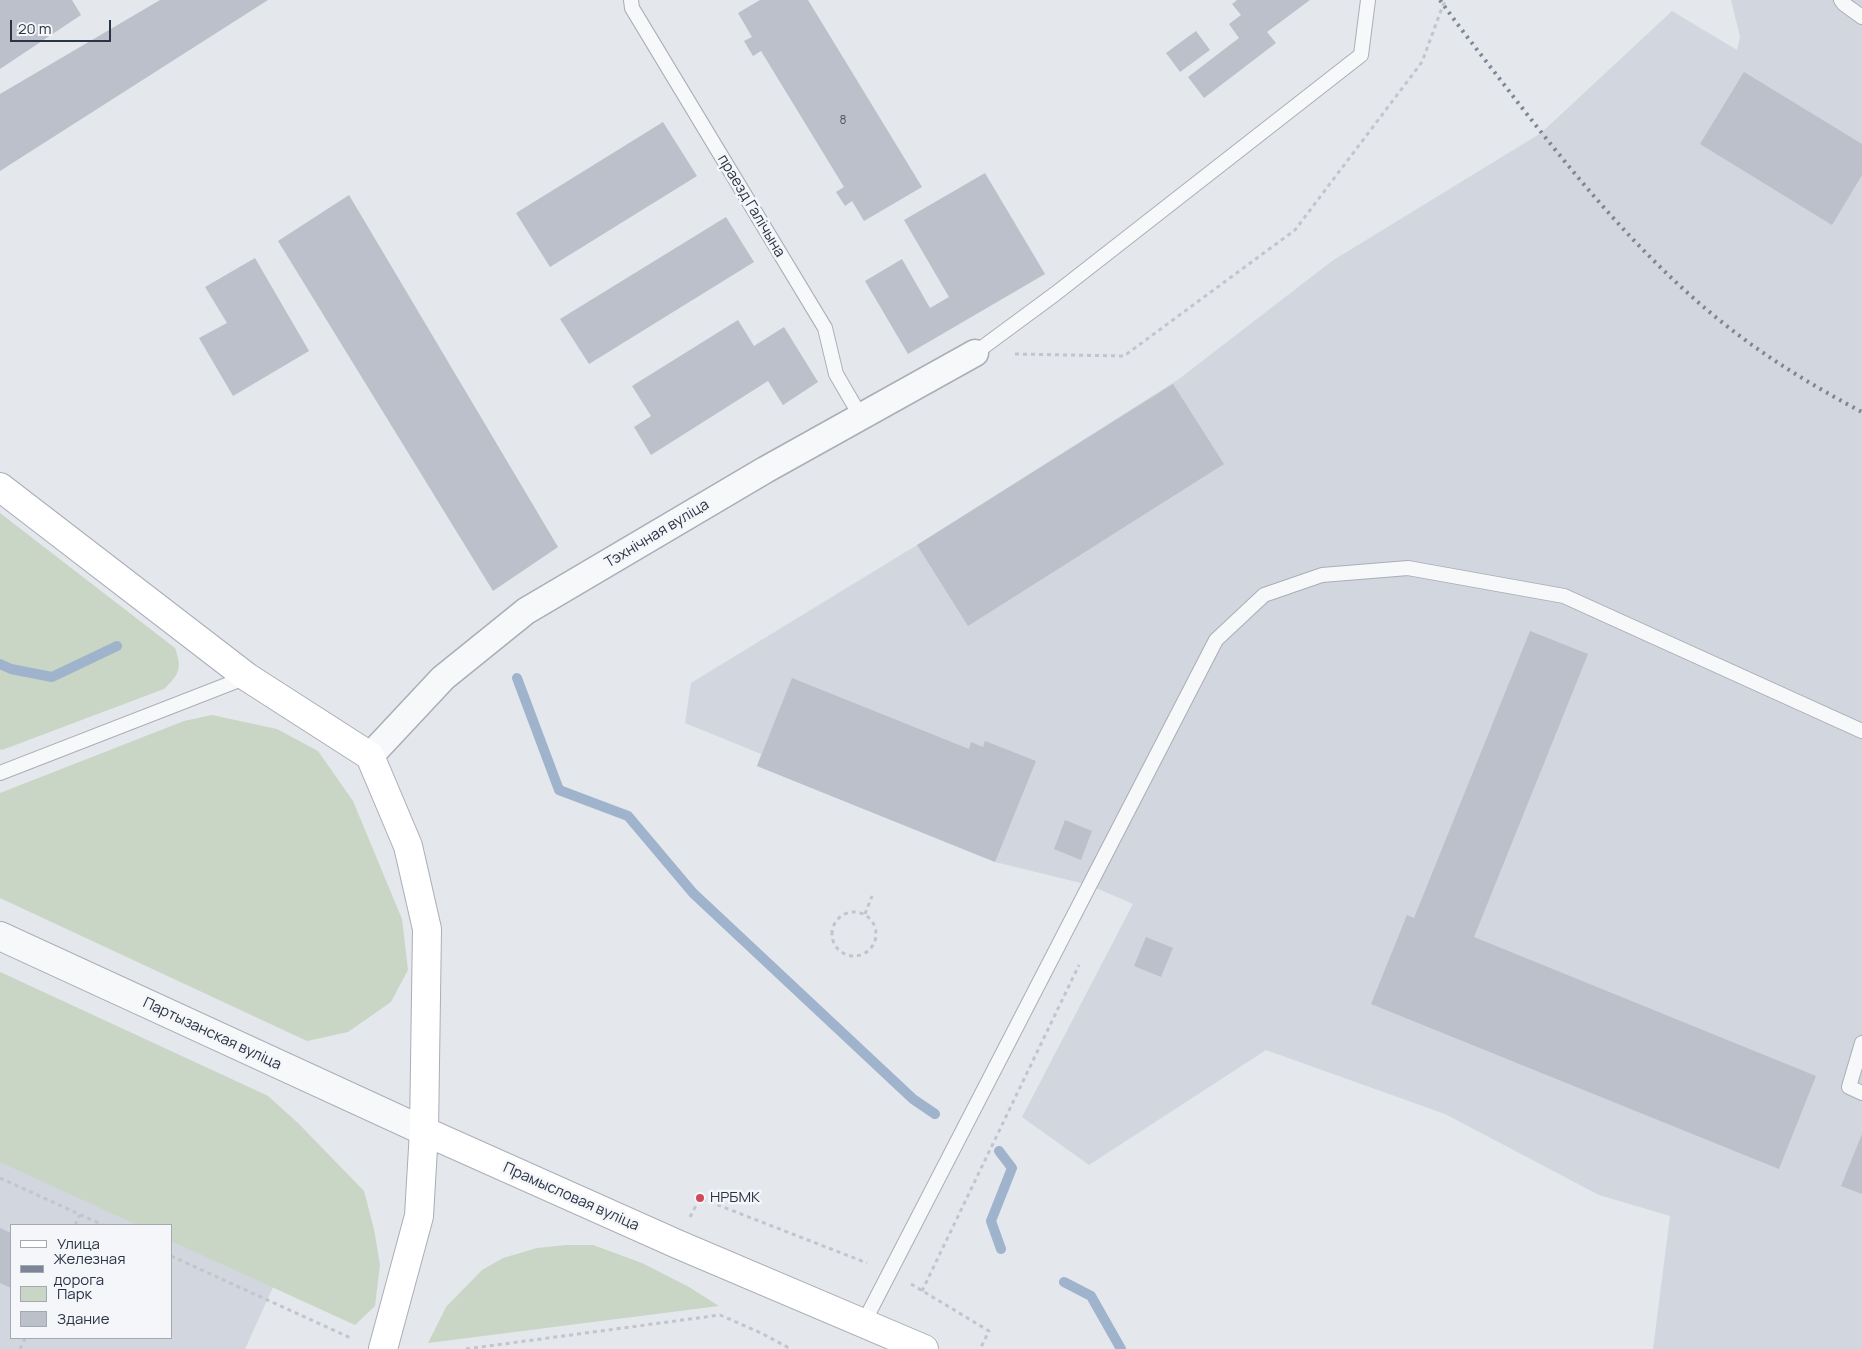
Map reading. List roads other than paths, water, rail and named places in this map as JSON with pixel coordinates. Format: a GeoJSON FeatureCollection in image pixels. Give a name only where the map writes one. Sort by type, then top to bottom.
{"type":"FeatureCollection","features":[{"type":"Feature","properties":{"kind":"main road"},"geometry":{"type":"LineString","coordinates":[[0,487],[247,677],[370,756],[408,846],[427,930],[424,1131],[419,1216],[383,1349]]}},
{"type":"Feature","properties":{"kind":"main road","name":"Прамысловая вуліца"},"geometry":{"type":"LineString","coordinates":[[424,1131],[924,1349]]}},
{"type":"Feature","properties":{"kind":"street","name":"Тэхнічная вуліца"},"geometry":{"type":"LineString","coordinates":[[370,756],[443,678],[526,611],[765,470],[974,353]]}},
{"type":"Feature","properties":{"kind":"street","name":"Партызанская вуліца"},"geometry":{"type":"LineString","coordinates":[[0,936],[424,1131]]}},
{"type":"Feature","properties":{"kind":"lane","name":"праезд Галічына"},"geometry":{"type":"LineString","coordinates":[[631,0],[632,8],[825,328],[836,374],[862,416]]}},
{"type":"Feature","properties":{"kind":"lane"},"geometry":{"type":"LineString","coordinates":[[974,353],[1056,294],[1361,54],[1368,0]]}},
{"type":"Feature","properties":{"kind":"lane"},"geometry":{"type":"LineString","coordinates":[[1841,0],[1862,17]]}},
{"type":"Feature","properties":{"kind":"lane"},"geometry":{"type":"LineString","coordinates":[[864,1324],[1216,640],[1264,595],[1322,575],[1408,568],[1564,596],[1862,730]]}},
{"type":"Feature","properties":{"kind":"lane"},"geometry":{"type":"LineString","coordinates":[[0,773],[247,677]]}},
{"type":"Feature","properties":{"kind":"lane"},"geometry":{"type":"LineString","coordinates":[[1862,1043],[1849,1087],[1862,1092]]}},
{"type":"Feature","properties":{"kind":"waterway"},"geometry":{"type":"LineString","coordinates":[[0,664],[11,669],[52,677],[117,646]]}},
{"type":"Feature","properties":{"kind":"waterway"},"geometry":{"type":"LineString","coordinates":[[517,678],[559,790],[628,816],[693,893],[913,1099],[935,1114]]}},
{"type":"Feature","properties":{"kind":"waterway"},"geometry":{"type":"LineString","coordinates":[[999,1151],[1012,1168],[991,1221],[1001,1249]]}},
{"type":"Feature","properties":{"kind":"waterway"},"geometry":{"type":"LineString","coordinates":[[1064,1282],[1091,1296],[1121,1349]]}},
{"type":"Feature","properties":{"kind":"railway"},"geometry":{"type":"LineString","coordinates":[[1440,0],[1536,126],[1592,194],[1652,259],[1684,290],[1752,345],[1806,380],[1862,412]]}},
{"type":"Feature","properties":{"kind":"place","name":"НРБМК"},"geometry":{"type":"Point","coordinates":[700,1198]}}]}
